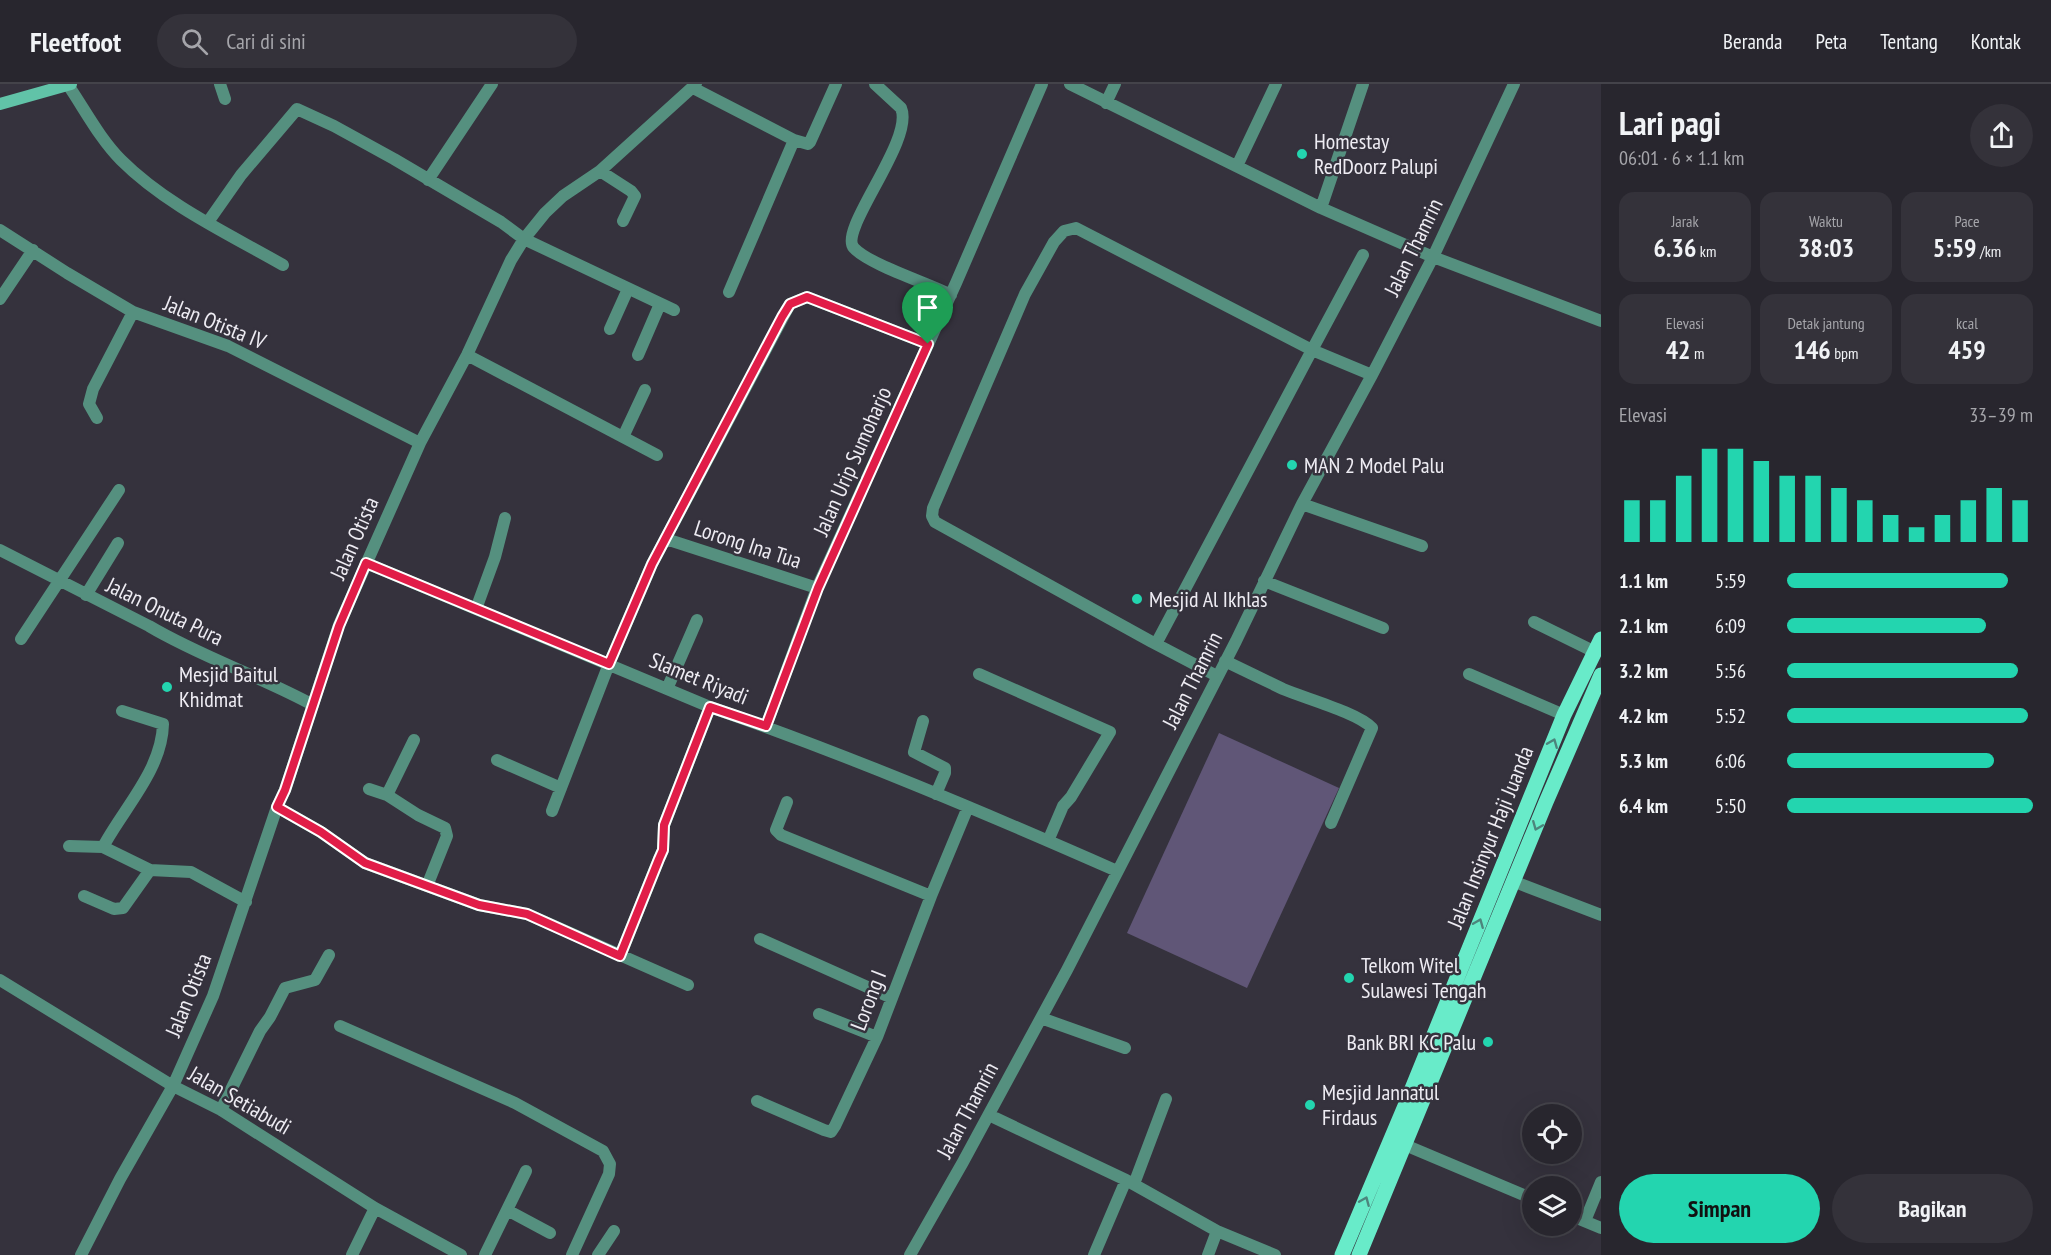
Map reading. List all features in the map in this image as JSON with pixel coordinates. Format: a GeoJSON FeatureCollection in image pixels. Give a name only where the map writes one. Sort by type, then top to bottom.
{"type":"FeatureCollection","features":[{"type":"Feature","properties":{"kind":"main road","name":"Jalan Insinyur Haji Juanda"},"geometry":{"type":"LineString","coordinates":[[1342,1255],[1564,715],[1598,645]]}},
{"type":"Feature","properties":{"kind":"main road","name":"Jalan Insinyur Haji Juanda"},"geometry":{"type":"LineString","coordinates":[[1359,1255],[1515,882],[1546,802],[1601,675]]}},
{"type":"Feature","properties":{"kind":"street"},"geometry":{"type":"LineString","coordinates":[[220,84],[225,99]]}},
{"type":"Feature","properties":{"kind":"street"},"geometry":{"type":"LineString","coordinates":[[428,180],[492,84]]}},
{"type":"Feature","properties":{"kind":"street"},"geometry":{"type":"LineString","coordinates":[[694,86],[794,140],[808,144],[836,84]]}},
{"type":"Feature","properties":{"kind":"street"},"geometry":{"type":"LineString","coordinates":[[875,84],[901,108],[903,122],[882,175],[854,230],[851,244],[865,256],[951,295]]}},
{"type":"Feature","properties":{"kind":"street","name":"Jalan Urip Sumoharjo"},"geometry":{"type":"LineString","coordinates":[[766,726],[818,588],[951,295],[1042,84]]}},
{"type":"Feature","properties":{"kind":"street"},"geometry":{"type":"LineString","coordinates":[[1070,84],[1322,207],[1433,257],[1601,321]]}},
{"type":"Feature","properties":{"kind":"street"},"geometry":{"type":"LineString","coordinates":[[1106,103],[1115,84]]}},
{"type":"Feature","properties":{"kind":"street"},"geometry":{"type":"LineString","coordinates":[[1237,166],[1276,84]]}},
{"type":"Feature","properties":{"kind":"street"},"geometry":{"type":"LineString","coordinates":[[1322,207],[1363,84]]}},
{"type":"Feature","properties":{"kind":"street","name":"Jalan Thamrin"},"geometry":{"type":"LineString","coordinates":[[910,1255],[1041,1018],[1117,871],[1225,661],[1302,504],[1433,257],[1514,84]]}},
{"type":"Feature","properties":{"kind":"street"},"geometry":{"type":"LineString","coordinates":[[0,104],[70,85],[121,159],[155,187],[208,222],[284,265]]}},
{"type":"Feature","properties":{"kind":"street","name":"Jalan Otista"},"geometry":{"type":"LineString","coordinates":[[81,1255],[120,1179],[173,1086],[213,996],[339,626],[420,443],[467,355],[501,282],[524,239],[544,213],[563,196],[600,171],[694,86]]}},
{"type":"Feature","properties":{"kind":"street"},"geometry":{"type":"LineString","coordinates":[[208,222],[242,175],[297,109],[334,126],[501,222],[524,239],[674,310]]}},
{"type":"Feature","properties":{"kind":"street"},"geometry":{"type":"LineString","coordinates":[[729,292],[794,140]]}},
{"type":"Feature","properties":{"kind":"street"},"geometry":{"type":"LineString","coordinates":[[600,171],[635,196],[623,221]]}},
{"type":"Feature","properties":{"kind":"street"},"geometry":{"type":"LineString","coordinates":[[1217,676],[935,522],[932,516],[933,508],[1025,294],[1054,242],[1064,231],[1076,228],[1312,350],[1372,375]]}},
{"type":"Feature","properties":{"kind":"street","name":"Jalan Otista IV"},"geometry":{"type":"LineString","coordinates":[[0,230],[133,312],[228,346],[420,443]]}},
{"type":"Feature","properties":{"kind":"street"},"geometry":{"type":"LineString","coordinates":[[0,299],[33,250]]}},
{"type":"Feature","properties":{"kind":"street"},"geometry":{"type":"LineString","coordinates":[[1152,642],[1157,642],[1363,255]]}},
{"type":"Feature","properties":{"kind":"street"},"geometry":{"type":"LineString","coordinates":[[610,329],[628,289]]}},
{"type":"Feature","properties":{"kind":"street"},"geometry":{"type":"LineString","coordinates":[[552,811],[609,664],[652,564],[790,304],[807,297],[928,344]]}},
{"type":"Feature","properties":{"kind":"street"},"geometry":{"type":"LineString","coordinates":[[638,355],[660,304]]}},
{"type":"Feature","properties":{"kind":"street"},"geometry":{"type":"LineString","coordinates":[[97,418],[89,404],[93,389],[133,312]]}},
{"type":"Feature","properties":{"kind":"street"},"geometry":{"type":"LineString","coordinates":[[467,355],[657,455]]}},
{"type":"Feature","properties":{"kind":"street"},"geometry":{"type":"LineString","coordinates":[[623,437],[645,390]]}},
{"type":"Feature","properties":{"kind":"street"},"geometry":{"type":"LineString","coordinates":[[21,639],[119,490]]}},
{"type":"Feature","properties":{"kind":"street"},"geometry":{"type":"LineString","coordinates":[[1302,504],[1422,546]]}},
{"type":"Feature","properties":{"kind":"street"},"geometry":{"type":"LineString","coordinates":[[476,609],[495,557],[505,518]]}},
{"type":"Feature","properties":{"kind":"street","name":"Lorong Ina Tua"},"geometry":{"type":"LineString","coordinates":[[666,539],[818,588]]}},
{"type":"Feature","properties":{"kind":"street"},"geometry":{"type":"LineString","coordinates":[[86,595],[118,543]]}},
{"type":"Feature","properties":{"kind":"street","name":"Jalan Onuta Pura"},"geometry":{"type":"LineString","coordinates":[[0,550],[170,638],[213,659],[276,684],[313,705]]}},
{"type":"Feature","properties":{"kind":"street","name":"Slamet Riyadi"},"geometry":{"type":"LineString","coordinates":[[366,563],[710,707],[766,726],[936,794],[1117,871]]}},
{"type":"Feature","properties":{"kind":"street"},"geometry":{"type":"LineString","coordinates":[[1264,581],[1383,628]]}},
{"type":"Feature","properties":{"kind":"street"},"geometry":{"type":"LineString","coordinates":[[667,688],[697,620]]}},
{"type":"Feature","properties":{"kind":"street"},"geometry":{"type":"LineString","coordinates":[[1534,622],[1598,645]]}},
{"type":"Feature","properties":{"kind":"street"},"geometry":{"type":"LineString","coordinates":[[1225,661],[1284,689],[1360,720],[1372,728],[1331,823]]}},
{"type":"Feature","properties":{"kind":"street"},"geometry":{"type":"LineString","coordinates":[[979,674],[1110,732],[1071,797],[1063,806],[1048,841]]}},
{"type":"Feature","properties":{"kind":"street"},"geometry":{"type":"LineString","coordinates":[[1468,674],[1564,715]]}},
{"type":"Feature","properties":{"kind":"street"},"geometry":{"type":"LineString","coordinates":[[620,956],[663,850],[664,825],[710,707]]}},
{"type":"Feature","properties":{"kind":"street"},"geometry":{"type":"LineString","coordinates":[[103,847],[147,775],[163,733],[163,724],[122,711]]}},
{"type":"Feature","properties":{"kind":"street"},"geometry":{"type":"LineString","coordinates":[[923,720],[914,752],[945,768],[936,794]]}},
{"type":"Feature","properties":{"kind":"street"},"geometry":{"type":"LineString","coordinates":[[387,795],[414,740]]}},
{"type":"Feature","properties":{"kind":"street"},"geometry":{"type":"LineString","coordinates":[[497,760],[561,788]]}},
{"type":"Feature","properties":{"kind":"street"},"geometry":{"type":"LineString","coordinates":[[369,789],[387,795],[409,811],[445,828],[447,836],[427,886]]}},
{"type":"Feature","properties":{"kind":"street"},"geometry":{"type":"LineString","coordinates":[[787,802],[778,824],[777,830],[781,835],[931,896]]}},
{"type":"Feature","properties":{"kind":"street"},"geometry":{"type":"LineString","coordinates":[[277,807],[321,832],[365,863],[492,909],[527,914],[688,985]]}},
{"type":"Feature","properties":{"kind":"street","name":"Lorong I"},"geometry":{"type":"LineString","coordinates":[[757,1101],[831,1132],[877,1037],[968,807]]}},
{"type":"Feature","properties":{"kind":"street"},"geometry":{"type":"LineString","coordinates":[[69,846],[103,847],[150,870],[191,872],[246,902]]}},
{"type":"Feature","properties":{"kind":"street"},"geometry":{"type":"LineString","coordinates":[[84,896],[114,909],[123,908],[150,870]]}},
{"type":"Feature","properties":{"kind":"street"},"geometry":{"type":"LineString","coordinates":[[1515,882],[1601,915]]}},
{"type":"Feature","properties":{"kind":"street"},"geometry":{"type":"LineString","coordinates":[[760,939],[892,998]]}},
{"type":"Feature","properties":{"kind":"street"},"geometry":{"type":"LineString","coordinates":[[221,1110],[260,1031],[285,988],[315,980],[329,955]]}},
{"type":"Feature","properties":{"kind":"street","name":"Jalan Setiabudi"},"geometry":{"type":"LineString","coordinates":[[0,980],[173,1086],[221,1110],[375,1208],[461,1255]]}},
{"type":"Feature","properties":{"kind":"street"},"geometry":{"type":"LineString","coordinates":[[819,1014],[877,1037]]}},
{"type":"Feature","properties":{"kind":"street"},"geometry":{"type":"LineString","coordinates":[[1041,1018],[1125,1048]]}},
{"type":"Feature","properties":{"kind":"street"},"geometry":{"type":"LineString","coordinates":[[340,1026],[515,1103],[603,1151],[610,1164],[609,1174],[572,1255]]}},
{"type":"Feature","properties":{"kind":"street"},"geometry":{"type":"LineString","coordinates":[[1094,1255],[1130,1182],[1166,1099]]}},
{"type":"Feature","properties":{"kind":"street"},"geometry":{"type":"LineString","coordinates":[[989,1114],[1130,1182],[1217,1231],[1275,1255]]}},
{"type":"Feature","properties":{"kind":"street"},"geometry":{"type":"LineString","coordinates":[[1405,1145],[1522,1194]]}},
{"type":"Feature","properties":{"kind":"street"},"geometry":{"type":"LineString","coordinates":[[485,1255],[526,1171]]}},
{"type":"Feature","properties":{"kind":"street"},"geometry":{"type":"LineString","coordinates":[[1585,1221],[1601,1182]]}},
{"type":"Feature","properties":{"kind":"street"},"geometry":{"type":"LineString","coordinates":[[352,1255],[375,1208]]}},
{"type":"Feature","properties":{"kind":"street"},"geometry":{"type":"LineString","coordinates":[[507,1210],[550,1233]]}},
{"type":"Feature","properties":{"kind":"street"},"geometry":{"type":"LineString","coordinates":[[1582,1220],[1601,1228]]}},
{"type":"Feature","properties":{"kind":"street"},"geometry":{"type":"LineString","coordinates":[[598,1255],[614,1231]]}},
{"type":"Feature","properties":{"kind":"street"},"geometry":{"type":"LineString","coordinates":[[1208,1255],[1217,1231]]}},
{"type":"Feature","properties":{"kind":"shaded area"},"geometry":{"type":"Polygon","coordinates":[[[1219,733],[1339,788],[1247,988],[1127,933],[1219,733]]]}},
{"type":"Feature","properties":{"kind":"place","name":"Homestay RedDoorz Palupi"},"geometry":{"type":"Point","coordinates":[1302,154]}},
{"type":"Feature","properties":{"kind":"place","name":"MAN 2 Model Palu"},"geometry":{"type":"Point","coordinates":[1292,465]}},
{"type":"Feature","properties":{"kind":"place","name":"Mesjid Al Ikhlas"},"geometry":{"type":"Point","coordinates":[1137,599]}},
{"type":"Feature","properties":{"kind":"place","name":"Mesjid Baitul Khidmat"},"geometry":{"type":"Point","coordinates":[167,687]}},
{"type":"Feature","properties":{"kind":"place","name":"Telkom Witel Sulawesi Tengah"},"geometry":{"type":"Point","coordinates":[1349,978]}},
{"type":"Feature","properties":{"kind":"place","name":"Bank BRI KC Palu"},"geometry":{"type":"Point","coordinates":[1488,1042]}},
{"type":"Feature","properties":{"kind":"place","name":"Mesjid Jannatul Firdaus"},"geometry":{"type":"Point","coordinates":[1310,1105]}},
{"type":"Feature","properties":{"kind":"route"},"geometry":{"type":"LineString","coordinates":[[807,297],[928,344],[818,588],[766,726],[710,707],[664,825],[663,850],[620,956],[527,914],[479,905],[365,863],[321,832],[277,807],[285,790],[339,626],[366,563],[609,664],[652,564],[790,304],[807,297]]}}]}
